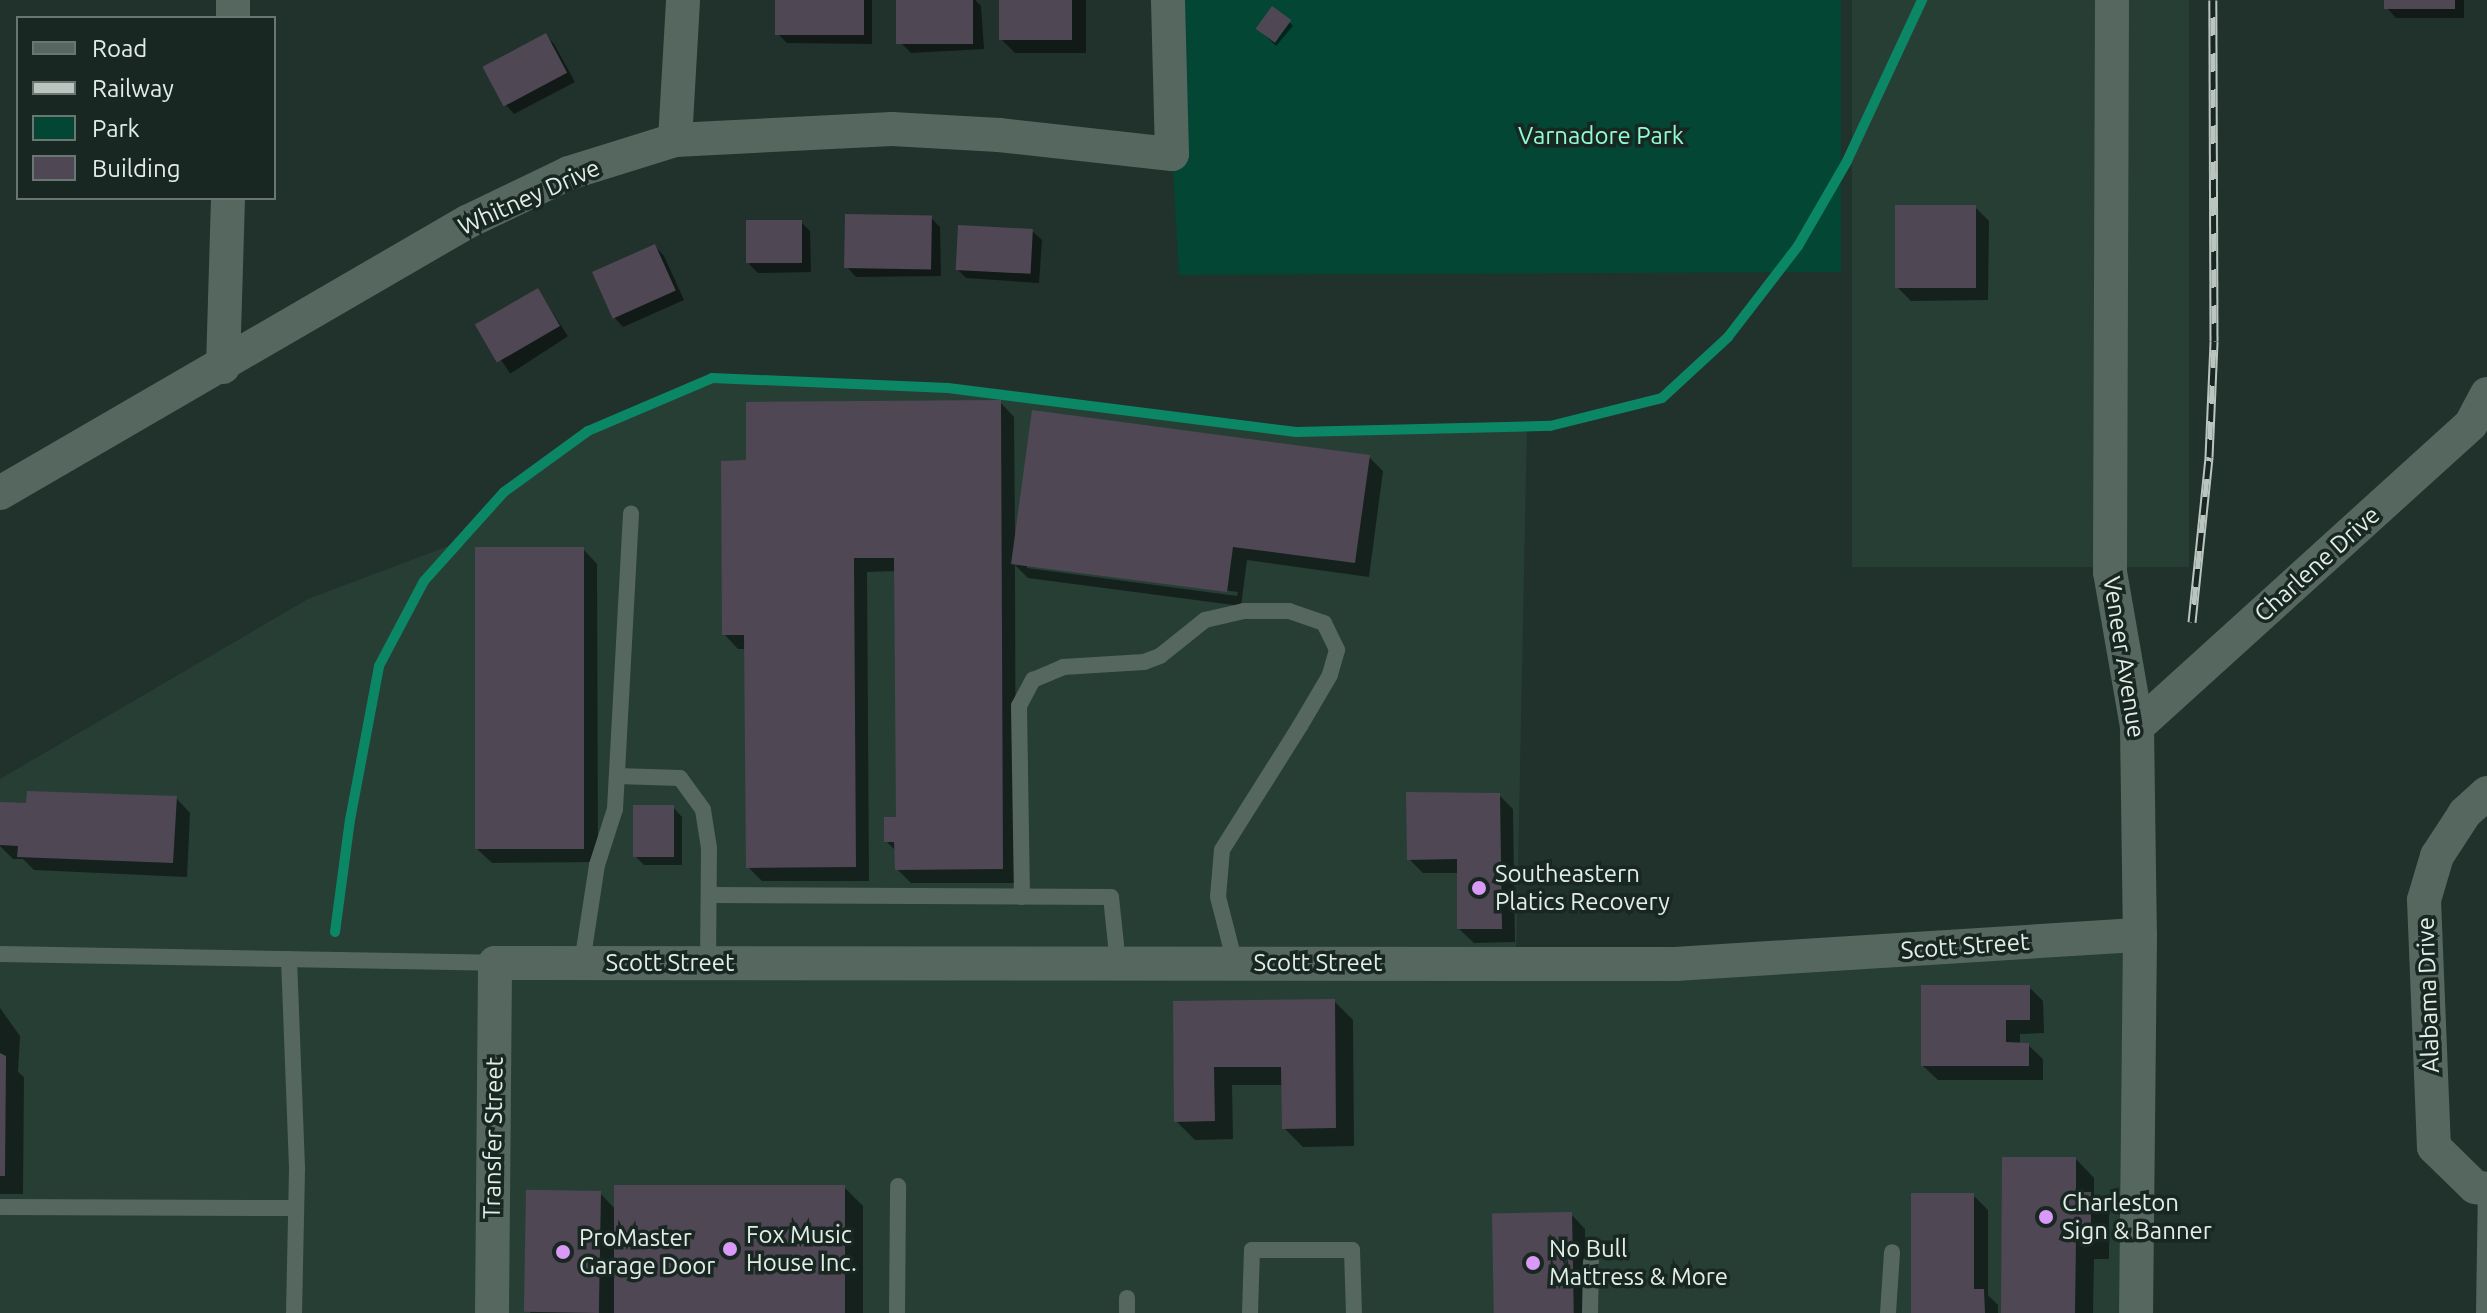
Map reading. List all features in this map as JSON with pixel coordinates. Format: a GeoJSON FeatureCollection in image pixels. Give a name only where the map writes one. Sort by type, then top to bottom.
{"type":"FeatureCollection","features":[{"type":"Feature","properties":{"kind":"street"},"geometry":{"type":"LineString","coordinates":[[675,140],[683,0]]}},
{"type":"Feature","properties":{"kind":"street","name":"Whitney Drive"},"geometry":{"type":"LineString","coordinates":[[0,493],[223,367],[467,222],[569,173],[675,140],[892,129],[999,135],[1172,154],[1168,0]]}},
{"type":"Feature","properties":{"kind":"street","name":"Veneer Avenue"},"geometry":{"type":"LineString","coordinates":[[2112,0],[2110,572],[2137,727],[2140,935],[2136,1313]]}},
{"type":"Feature","properties":{"kind":"street"},"geometry":{"type":"LineString","coordinates":[[223,367],[228,200]]}},
{"type":"Feature","properties":{"kind":"street","name":"Charlene Drive"},"geometry":{"type":"LineString","coordinates":[[2137,727],[2471,424],[2487,394]]}},
{"type":"Feature","properties":{"kind":"street","name":"Alabama Drive"},"geometry":{"type":"LineString","coordinates":[[2486,1189],[2475,1187],[2434,1147],[2424,900],[2437,856],[2465,813],[2487,793]]}},
{"type":"Feature","properties":{"kind":"street","name":"Scott Street"},"geometry":{"type":"LineString","coordinates":[[495,963],[1675,964],[2140,935]]}},
{"type":"Feature","properties":{"kind":"street","name":"Transfer Street"},"geometry":{"type":"LineString","coordinates":[[492,1313],[495,963]]}},
{"type":"Feature","properties":{"kind":"lane"},"geometry":{"type":"LineString","coordinates":[[582,963],[597,865],[615,809],[631,513]]}},
{"type":"Feature","properties":{"kind":"lane"},"geometry":{"type":"LineString","coordinates":[[1022,897],[1019,706],[1033,680],[1063,667],[1144,662],[1160,656],[1205,620],[1244,611],[1289,611],[1324,623],[1337,650],[1330,675],[1222,850],[1218,897],[1235,963]]}},
{"type":"Feature","properties":{"kind":"lane"},"geometry":{"type":"LineString","coordinates":[[617,776],[671,776],[687,783],[706,818],[708,963]]}},
{"type":"Feature","properties":{"kind":"lane"},"geometry":{"type":"LineString","coordinates":[[709,895],[1111,897],[1118,964]]}},
{"type":"Feature","properties":{"kind":"lane"},"geometry":{"type":"LineString","coordinates":[[0,954],[495,963]]}},
{"type":"Feature","properties":{"kind":"lane"},"geometry":{"type":"LineString","coordinates":[[289,959],[296,1208],[294,1313]]}},
{"type":"Feature","properties":{"kind":"lane"},"geometry":{"type":"LineString","coordinates":[[897,1313],[898,1186]]}},
{"type":"Feature","properties":{"kind":"lane"},"geometry":{"type":"LineString","coordinates":[[2484,1313],[2486,1189]]}},
{"type":"Feature","properties":{"kind":"lane"},"geometry":{"type":"LineString","coordinates":[[0,1207],[296,1208]]}},
{"type":"Feature","properties":{"kind":"lane"},"geometry":{"type":"LineString","coordinates":[[1250,1313],[1252,1250],[1352,1250],[1354,1313]]}},
{"type":"Feature","properties":{"kind":"lane"},"geometry":{"type":"LineString","coordinates":[[1888,1313],[1892,1252]]}},
{"type":"Feature","properties":{"kind":"lane"},"geometry":{"type":"LineString","coordinates":[[1590,1313],[1591,1262]]}},
{"type":"Feature","properties":{"kind":"shaded area"},"geometry":{"type":"Polygon","coordinates":[[[1852,0],[2189,0],[2189,567],[1852,567],[1852,0]]]}},
{"type":"Feature","properties":{"kind":"shaded area"},"geometry":{"type":"Polygon","coordinates":[[[712,378],[948,388],[1296,432],[1527,426],[1516,967],[2140,935],[2136,1313],[0,1313],[0,779],[308,599],[459,542],[504,492],[588,431],[712,378]]]}},
{"type":"Feature","properties":{"kind":"green space","name":"Varnadore Park"},"geometry":{"type":"Polygon","coordinates":[[[1168,0],[1841,0],[1841,272],[1179,275],[1168,0]]]}},
{"type":"Feature","properties":{"kind":"building"},"geometry":{"type":"Polygon","coordinates":[[[775,0],[864,0],[864,35],[775,35],[775,0]]]}},
{"type":"Feature","properties":{"kind":"building"},"geometry":{"type":"Polygon","coordinates":[[[896,0],[973,0],[973,44],[896,44],[896,0]]]}},
{"type":"Feature","properties":{"kind":"building"},"geometry":{"type":"Polygon","coordinates":[[[999,0],[1072,0],[1072,40],[999,40],[999,0]]]}},
{"type":"Feature","properties":{"kind":"building"},"geometry":{"type":"Polygon","coordinates":[[[2384,0],[2455,0],[2455,9],[2384,9],[2384,0]]]}},
{"type":"Feature","properties":{"kind":"building"},"geometry":{"type":"Polygon","coordinates":[[[1272,6],[1291,20],[1275,43],[1256,29],[1272,6]]]}},
{"type":"Feature","properties":{"kind":"building"},"geometry":{"type":"Polygon","coordinates":[[[546,33],[567,73],[504,107],[482,67],[546,33]]]}},
{"type":"Feature","properties":{"kind":"building"},"geometry":{"type":"Polygon","coordinates":[[[1895,205],[1976,205],[1976,288],[1895,288],[1895,205]]]}},
{"type":"Feature","properties":{"kind":"building"},"geometry":{"type":"Polygon","coordinates":[[[845,214],[932,216],[931,270],[844,268],[845,214]]]}},
{"type":"Feature","properties":{"kind":"building"},"geometry":{"type":"Polygon","coordinates":[[[746,220],[802,220],[802,263],[746,263],[746,220]]]}},
{"type":"Feature","properties":{"kind":"building"},"geometry":{"type":"Polygon","coordinates":[[[958,225],[1033,229],[1031,274],[956,270],[958,225]]]}},
{"type":"Feature","properties":{"kind":"building"},"geometry":{"type":"Polygon","coordinates":[[[655,244],[676,291],[613,319],[592,272],[655,244]]]}},
{"type":"Feature","properties":{"kind":"building"},"geometry":{"type":"Polygon","coordinates":[[[538,288],[560,326],[497,363],[475,324],[538,288]]]}},
{"type":"Feature","properties":{"kind":"building"},"geometry":{"type":"Polygon","coordinates":[[[1001,400],[1003,869],[895,870],[894,842],[884,842],[884,817],[896,817],[894,558],[854,558],[856,867],[746,868],[744,635],[722,635],[721,461],[746,460],[746,402],[1001,400]]]}},
{"type":"Feature","properties":{"kind":"building"},"geometry":{"type":"Polygon","coordinates":[[[1032,410],[1370,455],[1355,563],[1233,547],[1227,592],[1011,564],[1032,410]]]}},
{"type":"Feature","properties":{"kind":"building"},"geometry":{"type":"Polygon","coordinates":[[[475,547],[584,547],[584,849],[475,849],[475,547]]]}},
{"type":"Feature","properties":{"kind":"building"},"geometry":{"type":"Polygon","coordinates":[[[27,791],[177,796],[173,863],[17,857],[18,846],[0,845],[0,802],[26,803],[27,791]]]}},
{"type":"Feature","properties":{"kind":"building","name":"Southeastern Platics Recovery"},"geometry":{"type":"Polygon","coordinates":[[[1406,792],[1500,793],[1502,929],[1457,929],[1457,859],[1407,860],[1406,792]]]}},
{"type":"Feature","properties":{"kind":"building"},"geometry":{"type":"Polygon","coordinates":[[[633,805],[674,805],[674,857],[633,857],[633,805]]]}},
{"type":"Feature","properties":{"kind":"building"},"geometry":{"type":"Polygon","coordinates":[[[1921,985],[2030,985],[2030,1020],[2006,1020],[2006,1042],[2029,1043],[2029,1066],[1921,1066],[1921,985]]]}},
{"type":"Feature","properties":{"kind":"building"},"geometry":{"type":"Polygon","coordinates":[[[1335,999],[1336,1128],[1282,1129],[1281,1067],[1214,1067],[1215,1121],[1174,1122],[1173,1001],[1335,999]]]}},
{"type":"Feature","properties":{"kind":"building"},"geometry":{"type":"Polygon","coordinates":[[[0,1053],[6,1056],[5,1176],[0,1176],[0,1053]]]}},
{"type":"Feature","properties":{"kind":"building","name":"Charleston Sign & Banner"},"geometry":{"type":"Polygon","coordinates":[[[2002,1157],[2076,1157],[2076,1192],[2091,1192],[2091,1241],[2076,1241],[2075,1313],[2001,1313],[2002,1157]]]}},
{"type":"Feature","properties":{"kind":"building","name":"Fox Music House Inc."},"geometry":{"type":"Polygon","coordinates":[[[614,1185],[845,1185],[845,1313],[614,1313],[614,1185]]]}},
{"type":"Feature","properties":{"kind":"building","name":"ProMaster Garage Door"},"geometry":{"type":"Polygon","coordinates":[[[526,1190],[601,1191],[599,1313],[524,1312],[526,1190]]]}},
{"type":"Feature","properties":{"kind":"building"},"geometry":{"type":"Polygon","coordinates":[[[1911,1193],[1974,1193],[1974,1289],[1984,1289],[1985,1313],[1911,1313],[1911,1193]]]}},
{"type":"Feature","properties":{"kind":"building","name":"No Bull Mattress & More"},"geometry":{"type":"Polygon","coordinates":[[[1572,1212],[1574,1313],[1494,1313],[1492,1213],[1572,1212]]]}},
{"type":"Feature","properties":{"kind":"waterway"},"geometry":{"type":"LineString","coordinates":[[335,932],[350,820],[379,666],[424,581],[504,492],[588,431],[712,378],[948,388],[1296,432],[1550,426],[1662,398],[1728,337],[1798,246],[1847,161],[1922,0]]}},
{"type":"Feature","properties":{"kind":"railway"},"geometry":{"type":"LineString","coordinates":[[2192,622],[2209,457],[2214,341],[2213,0]]}},
{"type":"Feature","properties":{"kind":"place","name":"Southeastern Platics Recovery"},"geometry":{"type":"Point","coordinates":[1479,888]}},
{"type":"Feature","properties":{"kind":"place","name":"Charleston Sign & Banner"},"geometry":{"type":"Point","coordinates":[2046,1217]}},
{"type":"Feature","properties":{"kind":"place","name":"Fox Music House Inc."},"geometry":{"type":"Point","coordinates":[730,1249]}},
{"type":"Feature","properties":{"kind":"place","name":"ProMaster Garage Door"},"geometry":{"type":"Point","coordinates":[563,1252]}},
{"type":"Feature","properties":{"kind":"place","name":"No Bull Mattress & More"},"geometry":{"type":"Point","coordinates":[1533,1263]}}]}
